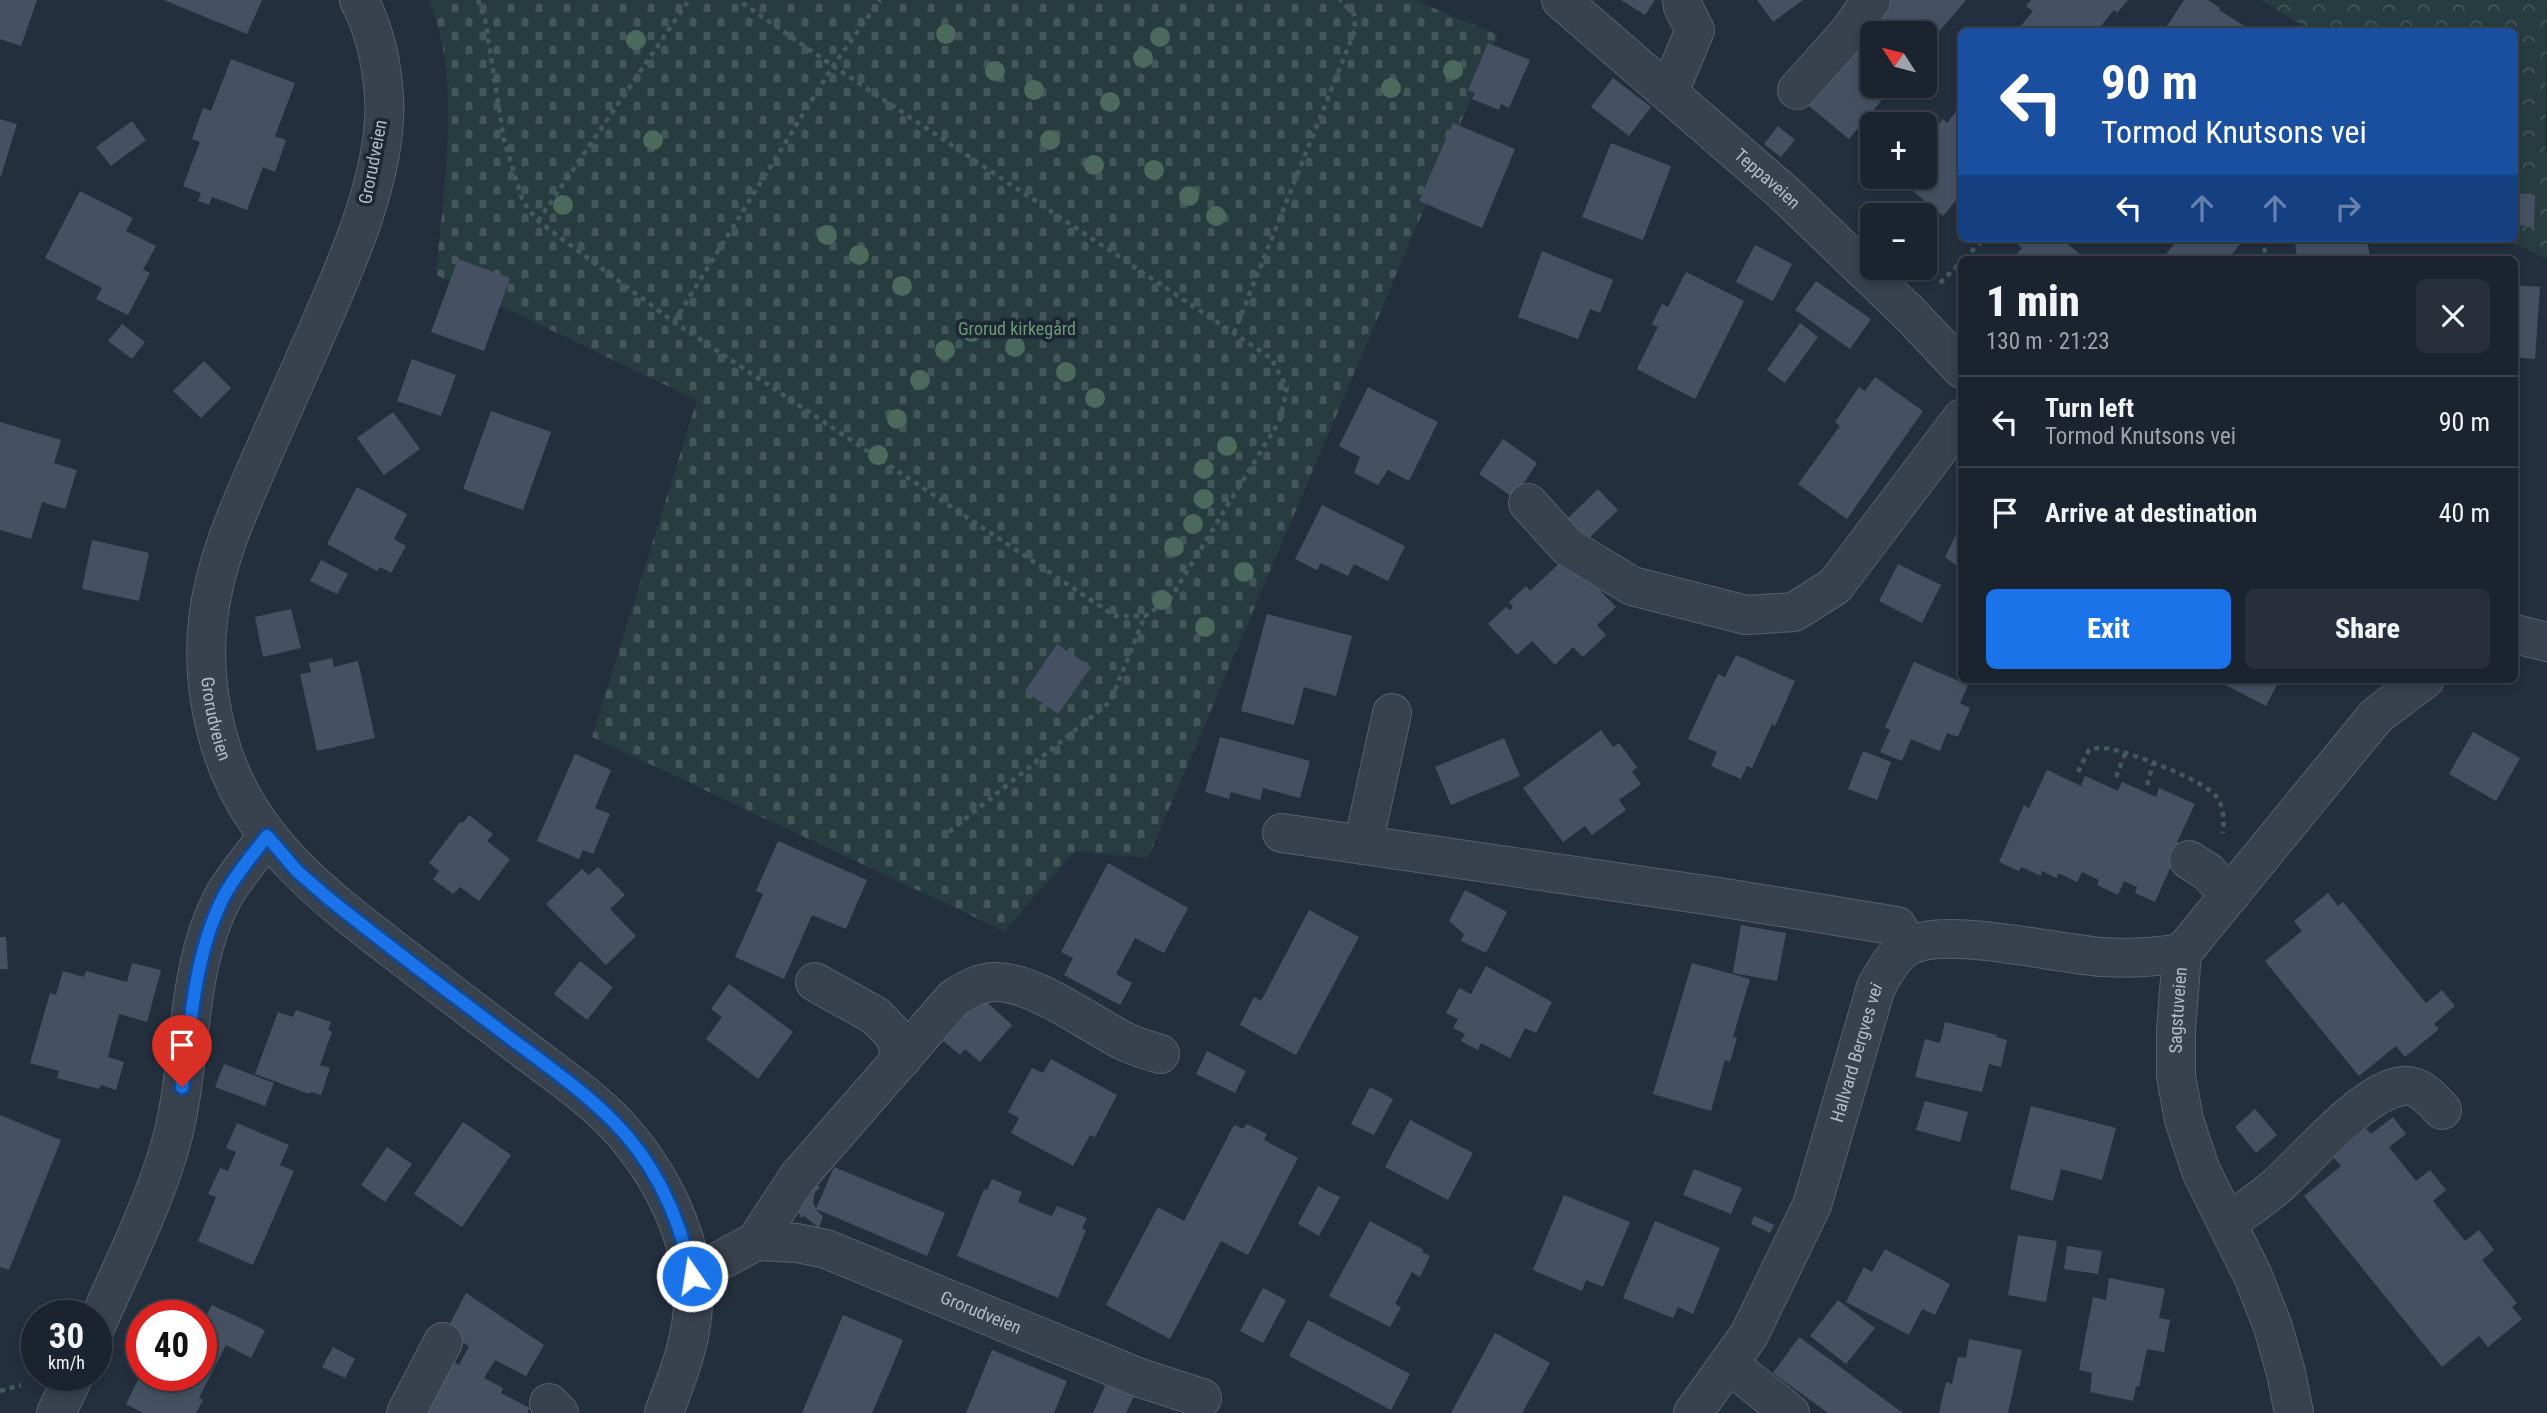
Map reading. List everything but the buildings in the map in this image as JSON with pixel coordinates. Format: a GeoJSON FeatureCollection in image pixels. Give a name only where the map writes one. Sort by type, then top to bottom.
{"type":"FeatureCollection","features":[{"type":"Feature","properties":{"kind":"street","name":"Grorudveien"},"geometry":{"type":"LineString","coordinates":[[359,0],[377,49],[384,98],[381,142],[371,188],[335,290],[234,522],[216,575],[208,620],[205,662],[211,701],[231,775],[267,836],[297,871],[328,898],[575,1088],[614,1122],[642,1157],[666,1196],[686,1245],[692,1276],[694,1305],[689,1341],[664,1413]]}},
{"type":"Feature","properties":{"kind":"street","name":"Teppaveien"},"geometry":{"type":"LineString","coordinates":[[1562,0],[1784,193],[1909,313],[1958,365]]}},
{"type":"Feature","properties":{"kind":"street"},"geometry":{"type":"LineString","coordinates":[[1669,92],[1695,30],[1682,0]]}},
{"type":"Feature","properties":{"kind":"street"},"geometry":{"type":"LineString","coordinates":[[1797,90],[1849,32],[1871,0]]}},
{"type":"Feature","properties":{"kind":"street"},"geometry":{"type":"LineString","coordinates":[[1528,503],[1569,547],[1632,586],[1746,615],[1794,612],[1835,586],[1958,423]]}},
{"type":"Feature","properties":{"kind":"street"},"geometry":{"type":"LineString","coordinates":[[2518,635],[2547,642]]}},
{"type":"Feature","properties":{"kind":"street","name":"Sagstuveien"},"geometry":{"type":"LineString","coordinates":[[2294,1413],[2273,1328],[2253,1276],[2201,1171],[2184,1120],[2178,1087],[2176,1030],[2182,953],[2209,876],[2376,716],[2420,683]]}},
{"type":"Feature","properties":{"kind":"street"},"geometry":{"type":"LineString","coordinates":[[1363,845],[1392,713]]}},
{"type":"Feature","properties":{"kind":"street"},"geometry":{"type":"LineString","coordinates":[[1282,832],[1902,925],[1928,940],[1964,939],[2101,957],[2144,958],[2182,953]]}},
{"type":"Feature","properties":{"kind":"street"},"geometry":{"type":"LineString","coordinates":[[108,1300],[142,1222],[168,1153],[178,1111],[202,953],[224,896],[267,836]]}},
{"type":"Feature","properties":{"kind":"street","name":"Hallvard Bergves vei"},"geometry":{"type":"LineString","coordinates":[[1693,1413],[1749,1335],[1812,1205],[1875,987],[1890,964],[1902,925]]}},
{"type":"Feature","properties":{"kind":"street"},"geometry":{"type":"LineString","coordinates":[[815,982],[876,1016],[894,1035],[902,1059]]}},
{"type":"Feature","properties":{"kind":"street"},"geometry":{"type":"LineString","coordinates":[[692,1276],[756,1241],[798,1177],[954,998],[971,987],[994,982],[1020,986],[1049,999],[1127,1043],[1160,1054]]}},
{"type":"Feature","properties":{"kind":"street"},"geometry":{"type":"LineString","coordinates":[[2227,1223],[2275,1188],[2350,1115],[2377,1096],[2403,1086],[2417,1088],[2442,1110]]}},
{"type":"Feature","properties":{"kind":"street","name":"Grorudveien"},"geometry":{"type":"LineString","coordinates":[[756,1241],[797,1243],[826,1249],[1140,1378],[1202,1398]]}},
{"type":"Feature","properties":{"kind":"street"},"geometry":{"type":"LineString","coordinates":[[406,1413],[443,1342]]}},
{"type":"Feature","properties":{"kind":"street"},"geometry":{"type":"LineString","coordinates":[[1730,1364],[1790,1413]]}},
{"type":"Feature","properties":{"kind":"street"},"geometry":{"type":"LineString","coordinates":[[56,1413],[67,1391]]}},
{"type":"Feature","properties":{"kind":"path"},"geometry":{"type":"LineString","coordinates":[[478,0],[485,19],[504,140],[523,202],[538,221],[674,322],[1115,616],[1145,616]]}},
{"type":"Feature","properties":{"kind":"path"},"geometry":{"type":"LineString","coordinates":[[538,221],[689,0]]}},
{"type":"Feature","properties":{"kind":"path"},"geometry":{"type":"LineString","coordinates":[[738,0],[1271,358],[1287,388],[1280,420],[1170,598],[1145,616],[1110,702],[949,832]]}},
{"type":"Feature","properties":{"kind":"path"},"geometry":{"type":"LineString","coordinates":[[674,322],[833,66],[880,0]]}},
{"type":"Feature","properties":{"kind":"path"},"geometry":{"type":"LineString","coordinates":[[1234,333],[1354,30],[1354,14],[1340,0]]}},
{"type":"Feature","properties":{"kind":"path"},"geometry":{"type":"LineString","coordinates":[[1967,256],[1981,242]]}},
{"type":"Feature","properties":{"kind":"path"},"geometry":{"type":"LineString","coordinates":[[2078,772],[2089,750],[2100,748],[2125,754],[2198,781],[2217,796],[2224,817],[2223,839],[2209,876]]}},
{"type":"Feature","properties":{"kind":"path"},"geometry":{"type":"LineString","coordinates":[[2116,777],[2125,754]]}},
{"type":"Feature","properties":{"kind":"path"},"geometry":{"type":"LineString","coordinates":[[2147,785],[2153,764]]}},
{"type":"Feature","properties":{"kind":"green space","name":"Grorud kirkegård"},"geometry":{"type":"Polygon","coordinates":[[[429,0],[1414,0],[1498,35],[1148,858],[1075,851],[1004,931],[592,737],[697,400],[436,275],[446,172],[448,100],[439,32],[429,0]]]}},
{"type":"Feature","properties":{"kind":"green space"},"geometry":{"type":"Polygon","coordinates":[[[2261,0],[2547,0],[2547,259],[2511,242],[2518,242],[2518,28],[2307,28],[2261,0]]]}},
{"type":"Feature","properties":{"kind":"route"},"geometry":{"type":"LineString","coordinates":[[182,1087],[202,953],[224,896],[267,836],[297,871],[328,898],[575,1088],[614,1122],[642,1157],[661,1187],[686,1245],[692,1276]]}}]}
